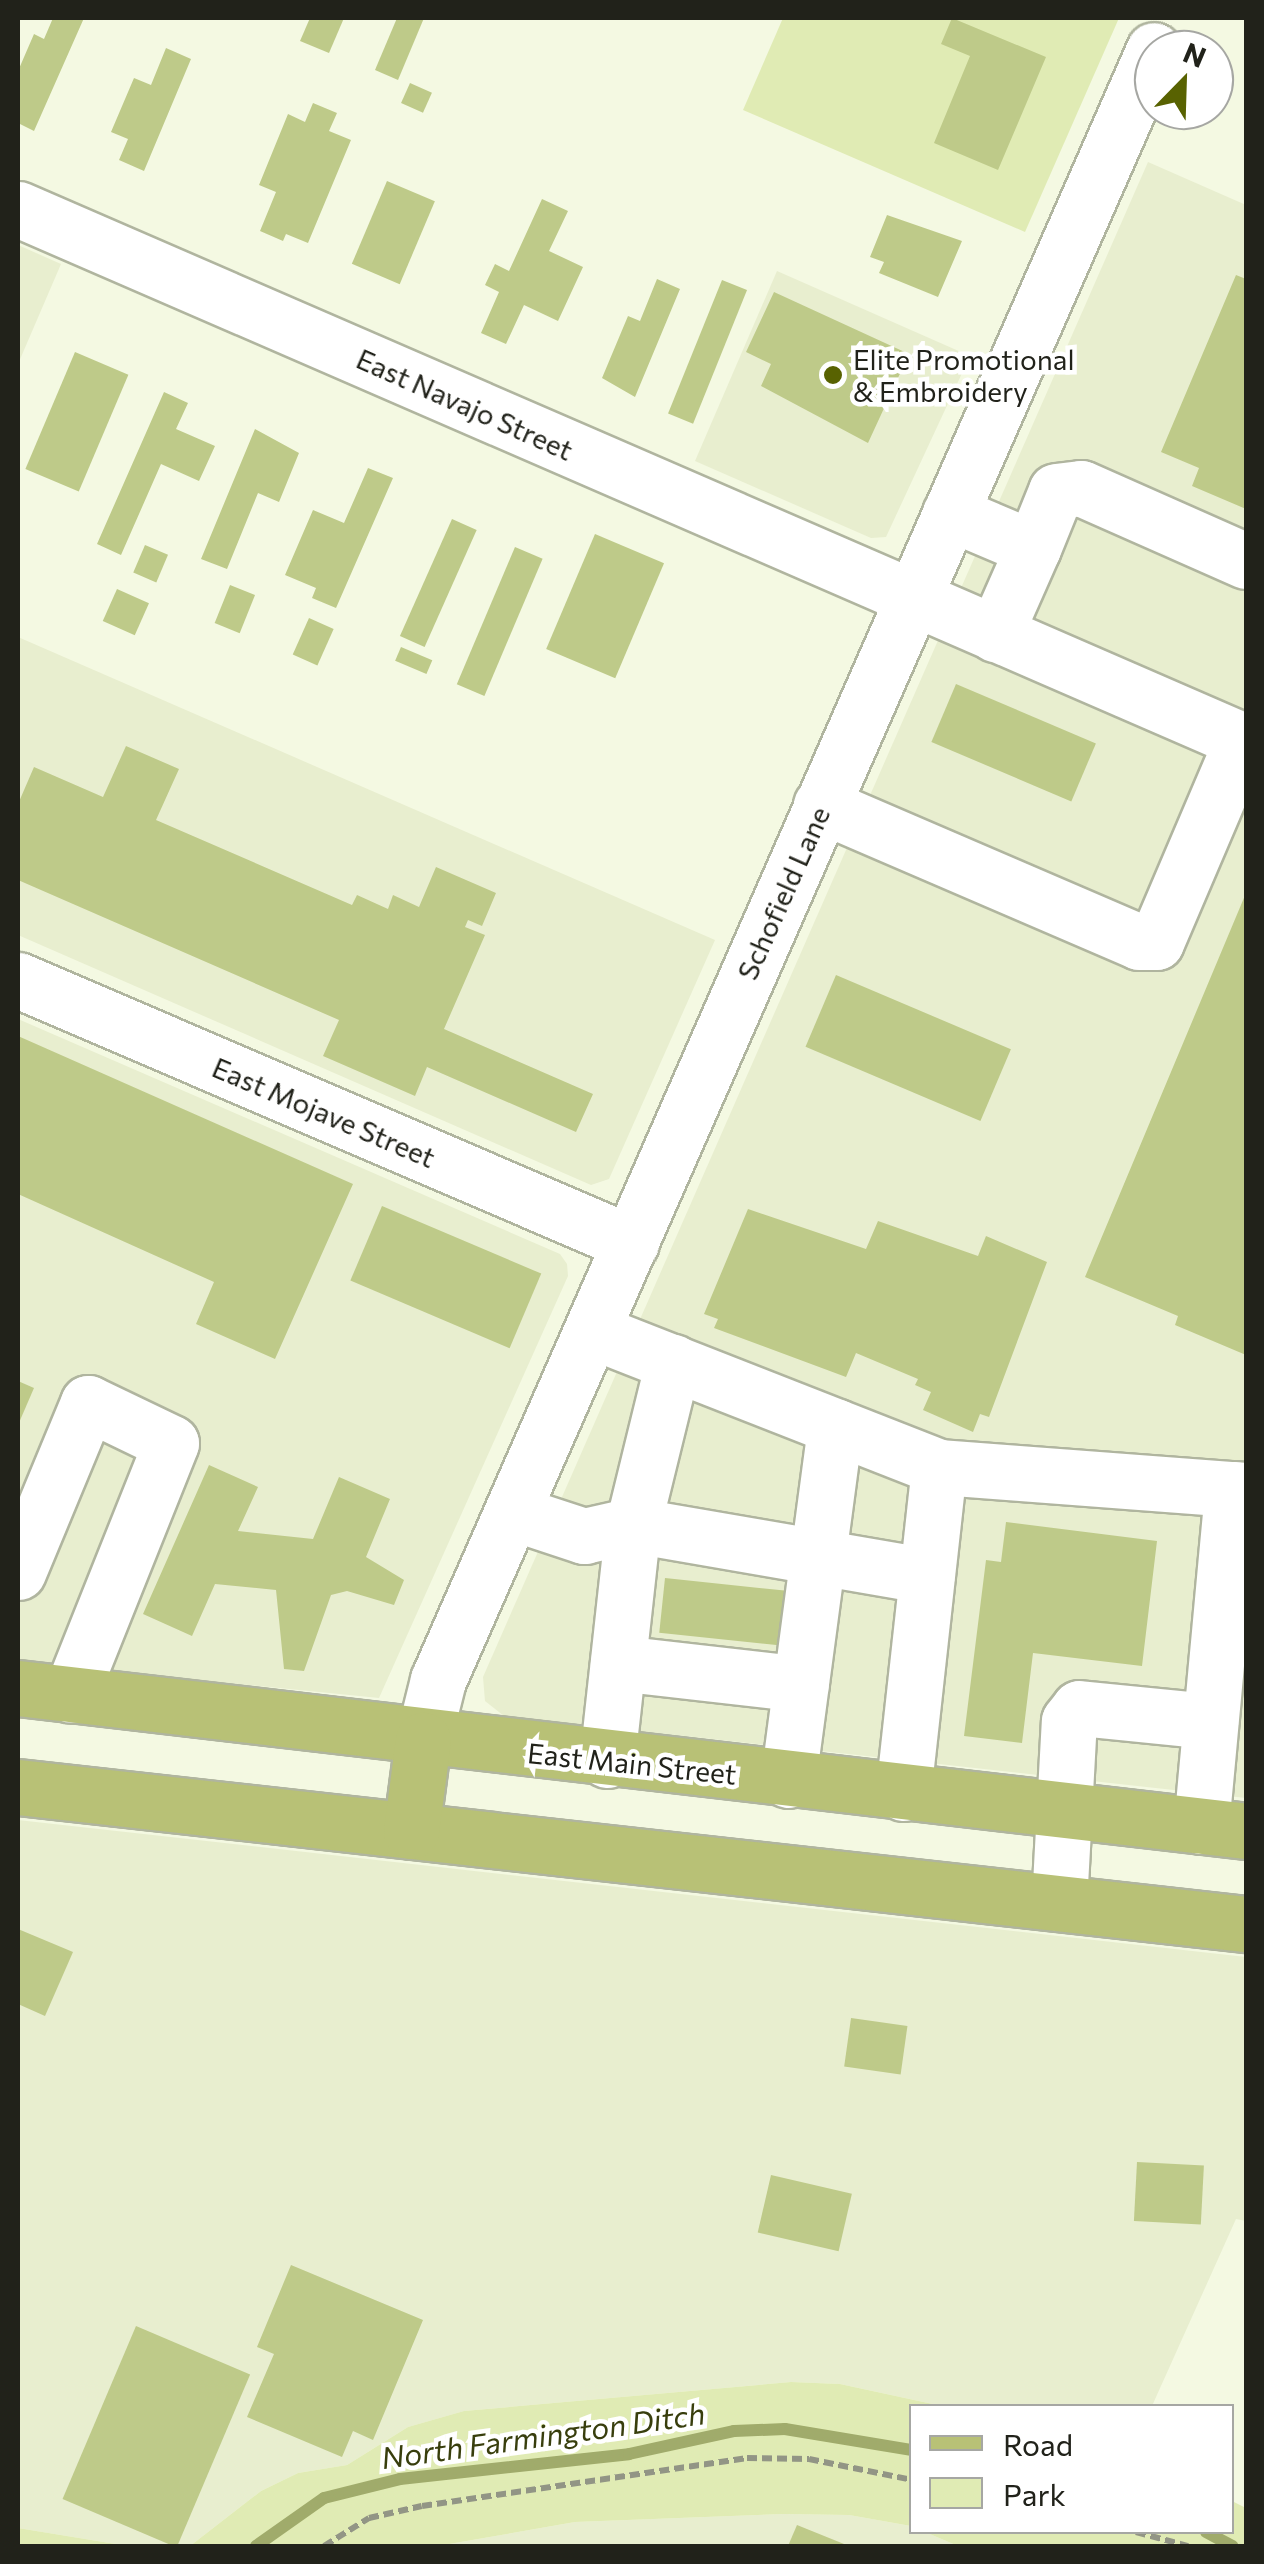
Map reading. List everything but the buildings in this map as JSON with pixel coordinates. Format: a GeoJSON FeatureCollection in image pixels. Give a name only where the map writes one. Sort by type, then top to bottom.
{"type":"FeatureCollection","features":[{"type":"Feature","properties":{"kind":"main road","name":"East Main Street"},"geometry":{"type":"LineString","coordinates":[[18,1688],[424,1740],[1224,1829]]}},
{"type":"Feature","properties":{"kind":"main road"},"geometry":{"type":"LineString","coordinates":[[412,1831],[424,1740]]}},
{"type":"Feature","properties":{"kind":"main road"},"geometry":{"type":"LineString","coordinates":[[18,1787],[1246,1924]]}},
{"type":"Feature","properties":{"kind":"street","name":"Schofield Lane"},"geometry":{"type":"LineString","coordinates":[[424,1740],[438,1680],[1134,95]]}},
{"type":"Feature","properties":{"kind":"street","name":"East Navajo Street"},"geometry":{"type":"LineString","coordinates":[[18,209],[1244,741]]}},
{"type":"Feature","properties":{"kind":"street"},"geometry":{"type":"LineString","coordinates":[[995,634],[1056,492],[1082,488],[1246,561]]}},
{"type":"Feature","properties":{"kind":"street"},"geometry":{"type":"LineString","coordinates":[[950,512],[1033,548]]}},
{"type":"Feature","properties":{"kind":"street"},"geometry":{"type":"LineString","coordinates":[[821,806],[1139,942],[1156,942],[1244,741]]}},
{"type":"Feature","properties":{"kind":"street","name":"East Mojave Street"},"geometry":{"type":"LineString","coordinates":[[18,980],[630,1243]]}},
{"type":"Feature","properties":{"kind":"street"},"geometry":{"type":"LineString","coordinates":[[592,1331],[940,1467],[1239,1490],[1210,1721],[1224,1829]]}},
{"type":"Feature","properties":{"kind":"street"},"geometry":{"type":"LineString","coordinates":[[608,1760],[632,1526],[673,1362]]}},
{"type":"Feature","properties":{"kind":"street"},"geometry":{"type":"LineString","coordinates":[[18,1572],[88,1404],[171,1442],[70,1694]]}},
{"type":"Feature","properties":{"kind":"street"},"geometry":{"type":"LineString","coordinates":[[788,1780],[835,1426]]}},
{"type":"Feature","properties":{"kind":"street"},"geometry":{"type":"LineString","coordinates":[[903,1793],[940,1467]]}},
{"type":"Feature","properties":{"kind":"street"},"geometry":{"type":"LineString","coordinates":[[514,1513],[584,1536],[632,1526],[927,1576]]}},
{"type":"Feature","properties":{"kind":"street"},"geometry":{"type":"LineString","coordinates":[[618,1663],[801,1684]]}},
{"type":"Feature","properties":{"kind":"street"},"geometry":{"type":"LineString","coordinates":[[1058,1903],[1069,1720],[1079,1708],[1210,1721]]}},
{"type":"Feature","properties":{"kind":"path"},"geometry":{"type":"LineString","coordinates":[[324,2546],[369,2518],[422,2506],[746,2458],[809,2459],[909,2479]]}},
{"type":"Feature","properties":{"kind":"path"},"geometry":{"type":"LineString","coordinates":[[1143,2534],[1188,2546]]}},
{"type":"Feature","properties":{"kind":"shaded area"},"geometry":{"type":"Polygon","coordinates":[[[1148,162],[1246,205],[1246,1798],[504,1716],[485,1701],[483,1677],[1148,162]]]}},
{"type":"Feature","properties":{"kind":"shaded area"},"geometry":{"type":"Polygon","coordinates":[[[18,245],[61,264],[18,364],[18,245]]]}},
{"type":"Feature","properties":{"kind":"shaded area"},"geometry":{"type":"Polygon","coordinates":[[[777,271],[970,356],[886,537],[871,538],[695,461],[777,271]]]}},
{"type":"Feature","properties":{"kind":"shaded area"},"geometry":{"type":"Polygon","coordinates":[[[18,637],[715,940],[609,1179],[591,1185],[18,935],[18,637]]]}},
{"type":"Feature","properties":{"kind":"shaded area"},"geometry":{"type":"Polygon","coordinates":[[[18,1019],[560,1254],[567,1264],[568,1276],[379,1698],[18,1662],[18,1019]]]}},
{"type":"Feature","properties":{"kind":"shaded area"},"geometry":{"type":"Polygon","coordinates":[[[18,1820],[1246,1957],[1246,2221],[1236,2219],[1153,2404],[933,2404],[840,2384],[791,2382],[464,2411],[408,2427],[347,2465],[298,2473],[261,2491],[190,2546],[128,2546],[18,2528],[18,1820]]]}},
{"type":"Feature","properties":{"kind":"shaded area"},"geometry":{"type":"Polygon","coordinates":[[[849,2515],[909,2526],[909,2534],[930,2534],[958,2546],[438,2546],[575,2522],[849,2515]]]}},
{"type":"Feature","properties":{"kind":"green space"},"geometry":{"type":"Polygon","coordinates":[[[783,18],[1119,18],[1025,232],[743,110],[783,18]]]}},
{"type":"Feature","properties":{"kind":"green space"},"geometry":{"type":"Polygon","coordinates":[[[791,2382],[840,2384],[933,2404],[909,2404],[909,2526],[849,2515],[784,2514],[575,2522],[438,2546],[190,2546],[261,2491],[298,2473],[347,2465],[408,2427],[464,2411],[791,2382]]]}},
{"type":"Feature","properties":{"kind":"green space"},"geometry":{"type":"Polygon","coordinates":[[[1234,2502],[1246,2508],[1246,2546],[958,2546],[930,2534],[1234,2534],[1234,2502]]]}},
{"type":"Feature","properties":{"kind":"green space"},"geometry":{"type":"Polygon","coordinates":[[[18,2528],[128,2546],[18,2546],[18,2528]]]}},
{"type":"Feature","properties":{"kind":"waterway","name":"North Farmington Ditch"},"geometry":{"type":"LineString","coordinates":[[256,2546],[324,2498],[400,2479],[629,2454],[734,2431],[785,2429],[909,2450]]}},
{"type":"Feature","properties":{"kind":"waterway","name":"North Farmington Ditch"},"geometry":{"type":"LineString","coordinates":[[1210,2534],[1232,2546]]}},
{"type":"Feature","properties":{"kind":"place","name":"Elite Promotional & Embroidery"},"geometry":{"type":"Point","coordinates":[833,375]}}]}
